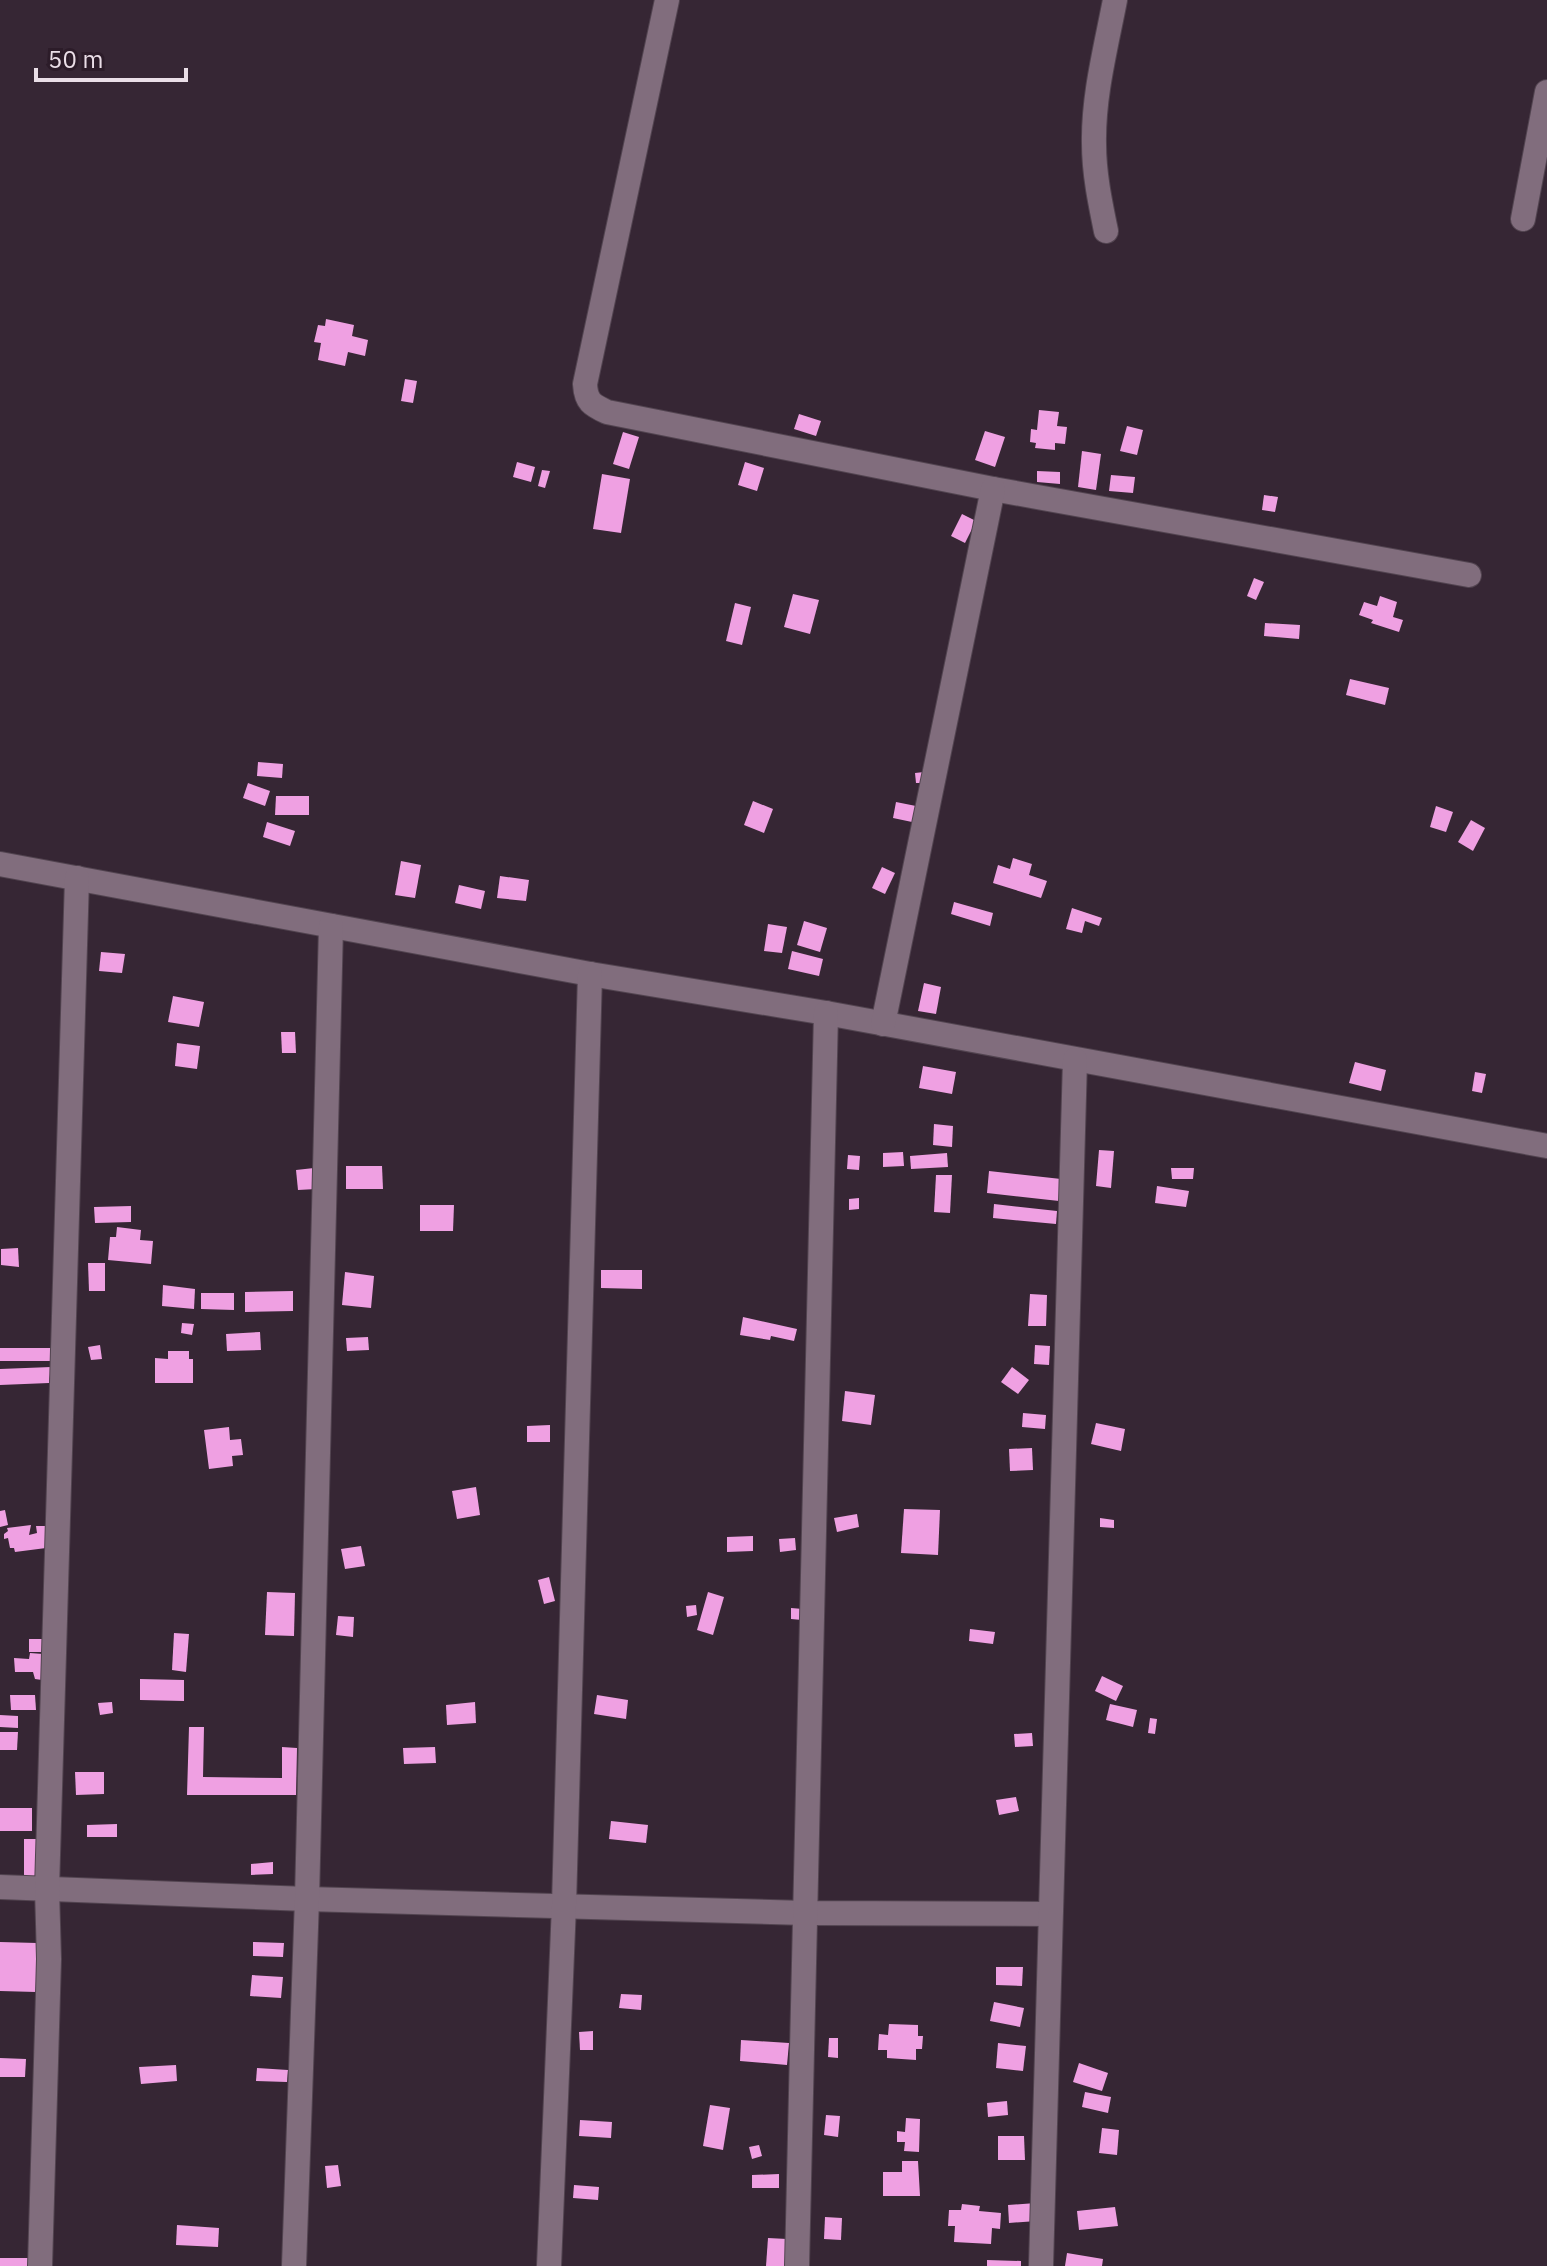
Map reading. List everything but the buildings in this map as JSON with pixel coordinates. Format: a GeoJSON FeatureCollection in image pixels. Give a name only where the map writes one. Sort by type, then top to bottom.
{"type":"FeatureCollection","features":[{"type":"Feature","properties":{"kind":"street"},"geometry":{"type":"LineString","coordinates":[[667,0],[585,384],[590,404],[607,412],[993,489],[1469,575]]}},
{"type":"Feature","properties":{"kind":"street"},"geometry":{"type":"LineString","coordinates":[[1106,231],[1096,180],[1094,142],[1101,76],[1115,0]]}},
{"type":"Feature","properties":{"kind":"street"},"geometry":{"type":"LineString","coordinates":[[1523,219],[1547,92]]}},
{"type":"Feature","properties":{"kind":"street"},"geometry":{"type":"LineString","coordinates":[[883,1024],[993,489]]}},
{"type":"Feature","properties":{"kind":"street"},"geometry":{"type":"LineString","coordinates":[[0,864],[590,974],[826,1013],[1547,1146]]}},
{"type":"Feature","properties":{"kind":"street"},"geometry":{"type":"LineString","coordinates":[[40,2266],[49,1959],[47,1889],[77,878]]}},
{"type":"Feature","properties":{"kind":"street"},"geometry":{"type":"LineString","coordinates":[[294,2266],[307,1899],[331,926]]}},
{"type":"Feature","properties":{"kind":"street"},"geometry":{"type":"LineString","coordinates":[[549,2266],[564,1905],[590,974]]}},
{"type":"Feature","properties":{"kind":"street"},"geometry":{"type":"LineString","coordinates":[[797,2266],[826,1013]]}},
{"type":"Feature","properties":{"kind":"street"},"geometry":{"type":"LineString","coordinates":[[1041,2266],[1075,1060]]}},
{"type":"Feature","properties":{"kind":"street"},"geometry":{"type":"LineString","coordinates":[[0,1887],[805,1913],[1050,1914]]}}]}
